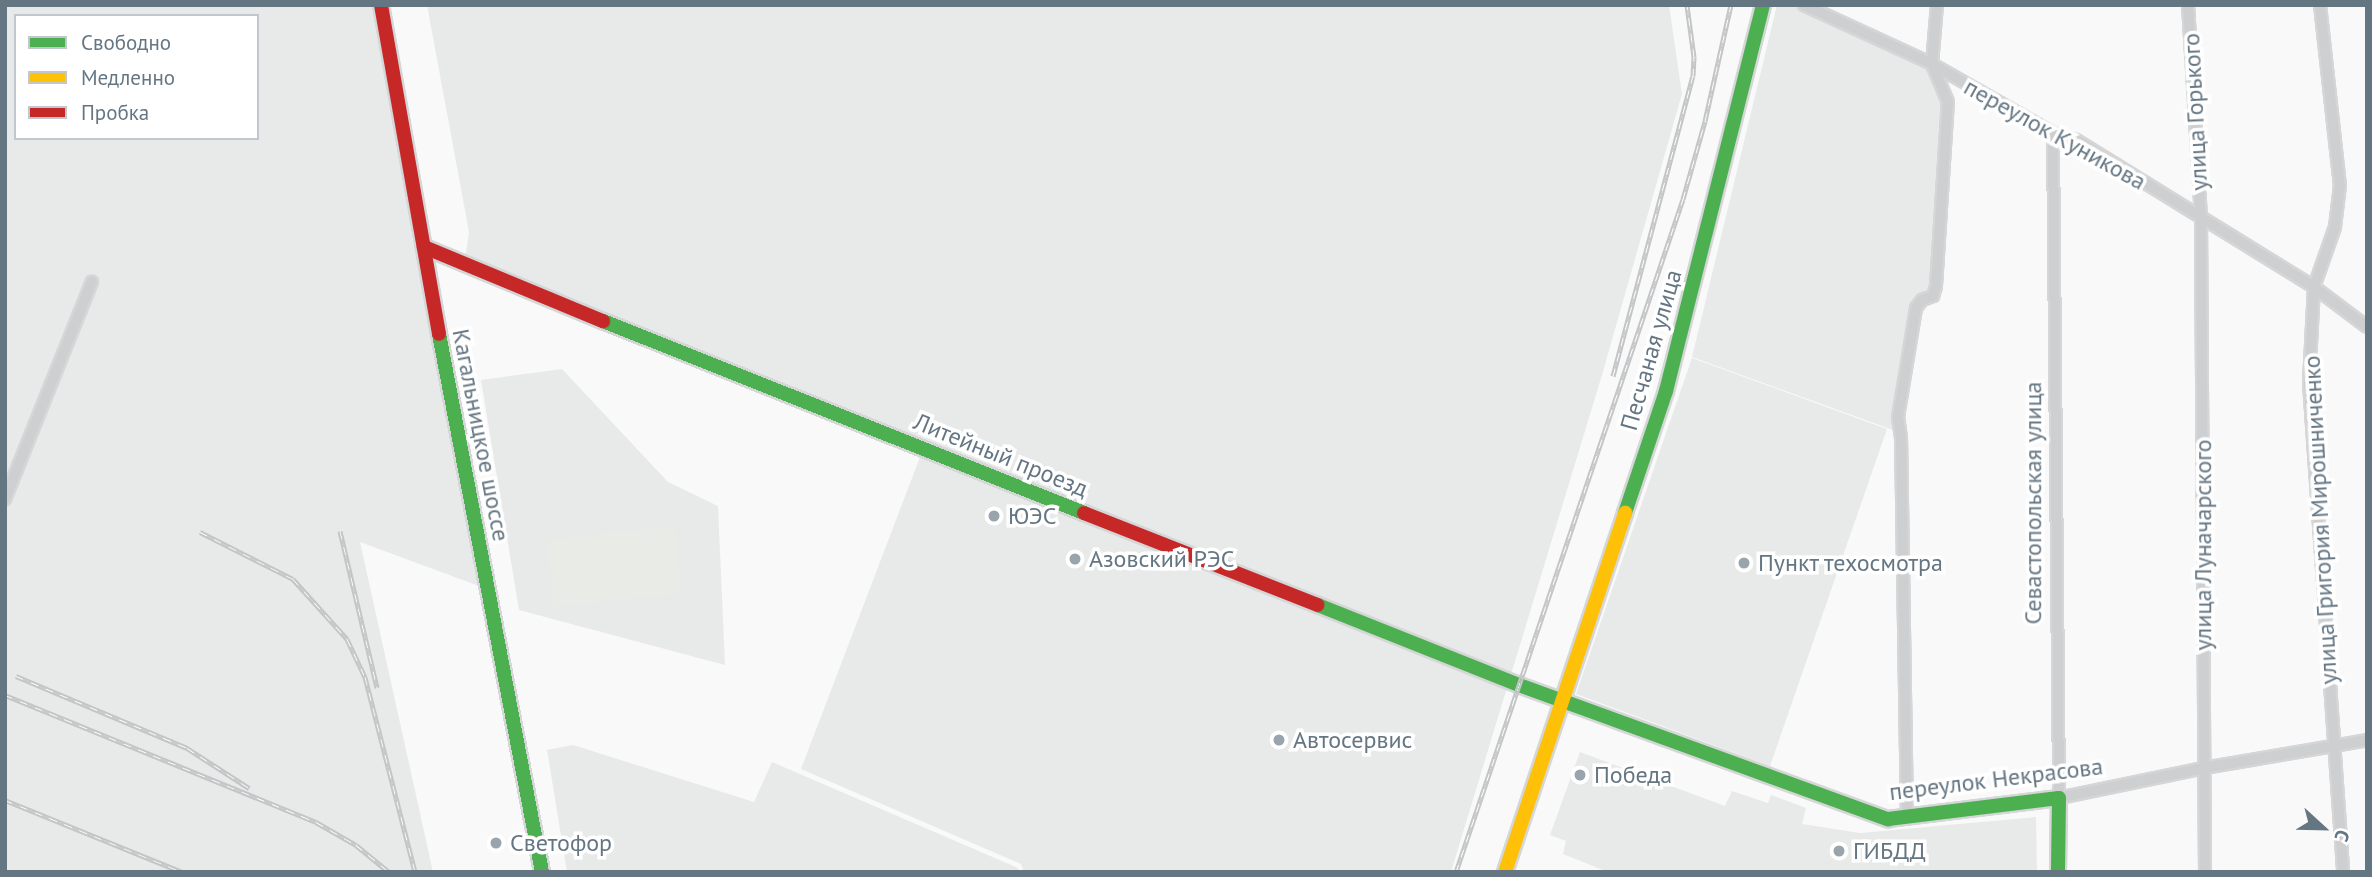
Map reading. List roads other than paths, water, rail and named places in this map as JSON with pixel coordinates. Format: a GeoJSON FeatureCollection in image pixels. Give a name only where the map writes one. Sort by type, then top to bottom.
{"type":"FeatureCollection","features":[{"type":"Feature","properties":{"kind":"main road","name":"Кагальницкое шоссе"},"geometry":{"type":"LineString","coordinates":[[381,5],[542,872]]}},
{"type":"Feature","properties":{"kind":"main road","name":"Песчаная улица"},"geometry":{"type":"LineString","coordinates":[[1505,872],[1666,391],[1763,5]]}},
{"type":"Feature","properties":{"kind":"main road","name":"Литейный проезд"},"geometry":{"type":"LineString","coordinates":[[424,247],[672,350],[1563,701]]}},
{"type":"Feature","properties":{"kind":"main road","name":"переулок Некрасова"},"geometry":{"type":"LineString","coordinates":[[1563,701],[1888,819],[2059,798]]}},
{"type":"Feature","properties":{"kind":"main road","name":"Севастопольская улица"},"geometry":{"type":"LineString","coordinates":[[2058,872],[2059,798]]}},
{"type":"Feature","properties":{"kind":"street","name":"переулок Куникова"},"geometry":{"type":"LineString","coordinates":[[1804,5],[1931,64],[2053,133],[2076,140],[2314,287],[2367,327]]}},
{"type":"Feature","properties":{"kind":"street"},"geometry":{"type":"LineString","coordinates":[[1907,818],[1901,438],[1898,417],[1916,308],[1922,300],[1933,296],[1936,286],[1948,102],[1931,64],[1937,5]]}},
{"type":"Feature","properties":{"kind":"street","name":"улица Горького"},"geometry":{"type":"LineString","coordinates":[[2188,5],[2201,219]]}},
{"type":"Feature","properties":{"kind":"street","name":"улица Григория Мирошниченко"},"geometry":{"type":"LineString","coordinates":[[2320,5],[2340,185],[2335,227],[2314,287],[2309,383],[2343,872]]}},
{"type":"Feature","properties":{"kind":"street","name":"Севастопольская улица"},"geometry":{"type":"LineString","coordinates":[[2053,133],[2059,798]]}},
{"type":"Feature","properties":{"kind":"street","name":"улица Луначарского"},"geometry":{"type":"LineString","coordinates":[[2201,219],[2205,872]]}},
{"type":"Feature","properties":{"kind":"street"},"geometry":{"type":"LineString","coordinates":[[5,499],[92,282]]}},
{"type":"Feature","properties":{"kind":"street","name":"переулок Некрасова"},"geometry":{"type":"LineString","coordinates":[[2059,798],[2204,768],[2333,748],[2367,740]]}},
{"type":"Feature","properties":{"kind":"railway"},"geometry":{"type":"LineString","coordinates":[[1613,376],[1693,76],[1694,57],[1687,5]]}},
{"type":"Feature","properties":{"kind":"railway"},"geometry":{"type":"LineString","coordinates":[[1456,872],[1683,199],[1705,121],[1731,5]]}},
{"type":"Feature","properties":{"kind":"railway"},"geometry":{"type":"LineString","coordinates":[[340,531],[377,688]]}},
{"type":"Feature","properties":{"kind":"railway"},"geometry":{"type":"LineString","coordinates":[[200,532],[293,579],[347,639],[365,677],[415,872]]}},
{"type":"Feature","properties":{"kind":"railway"},"geometry":{"type":"LineString","coordinates":[[16,676],[187,748],[249,788]]}},
{"type":"Feature","properties":{"kind":"railway"},"geometry":{"type":"LineString","coordinates":[[5,695],[316,822],[356,845],[389,872]]}},
{"type":"Feature","properties":{"kind":"railway"},"geometry":{"type":"LineString","coordinates":[[5,800],[182,872]]}},
{"type":"Feature","properties":{"kind":"place","name":"ЮЭС"},"geometry":{"type":"Point","coordinates":[994,516]}},
{"type":"Feature","properties":{"kind":"place","name":"Азовский РЭС"},"geometry":{"type":"Point","coordinates":[1075,559]}},
{"type":"Feature","properties":{"kind":"place","name":"Пункт техосмотра"},"geometry":{"type":"Point","coordinates":[1744,563]}},
{"type":"Feature","properties":{"kind":"place","name":"Автосервис"},"geometry":{"type":"Point","coordinates":[1279,740]}},
{"type":"Feature","properties":{"kind":"place","name":"Победа"},"geometry":{"type":"Point","coordinates":[1580,775]}},
{"type":"Feature","properties":{"kind":"place","name":"Светофор"},"geometry":{"type":"Point","coordinates":[496,843]}},
{"type":"Feature","properties":{"kind":"place","name":"ГИБДД"},"geometry":{"type":"Point","coordinates":[1839,851]}}]}
